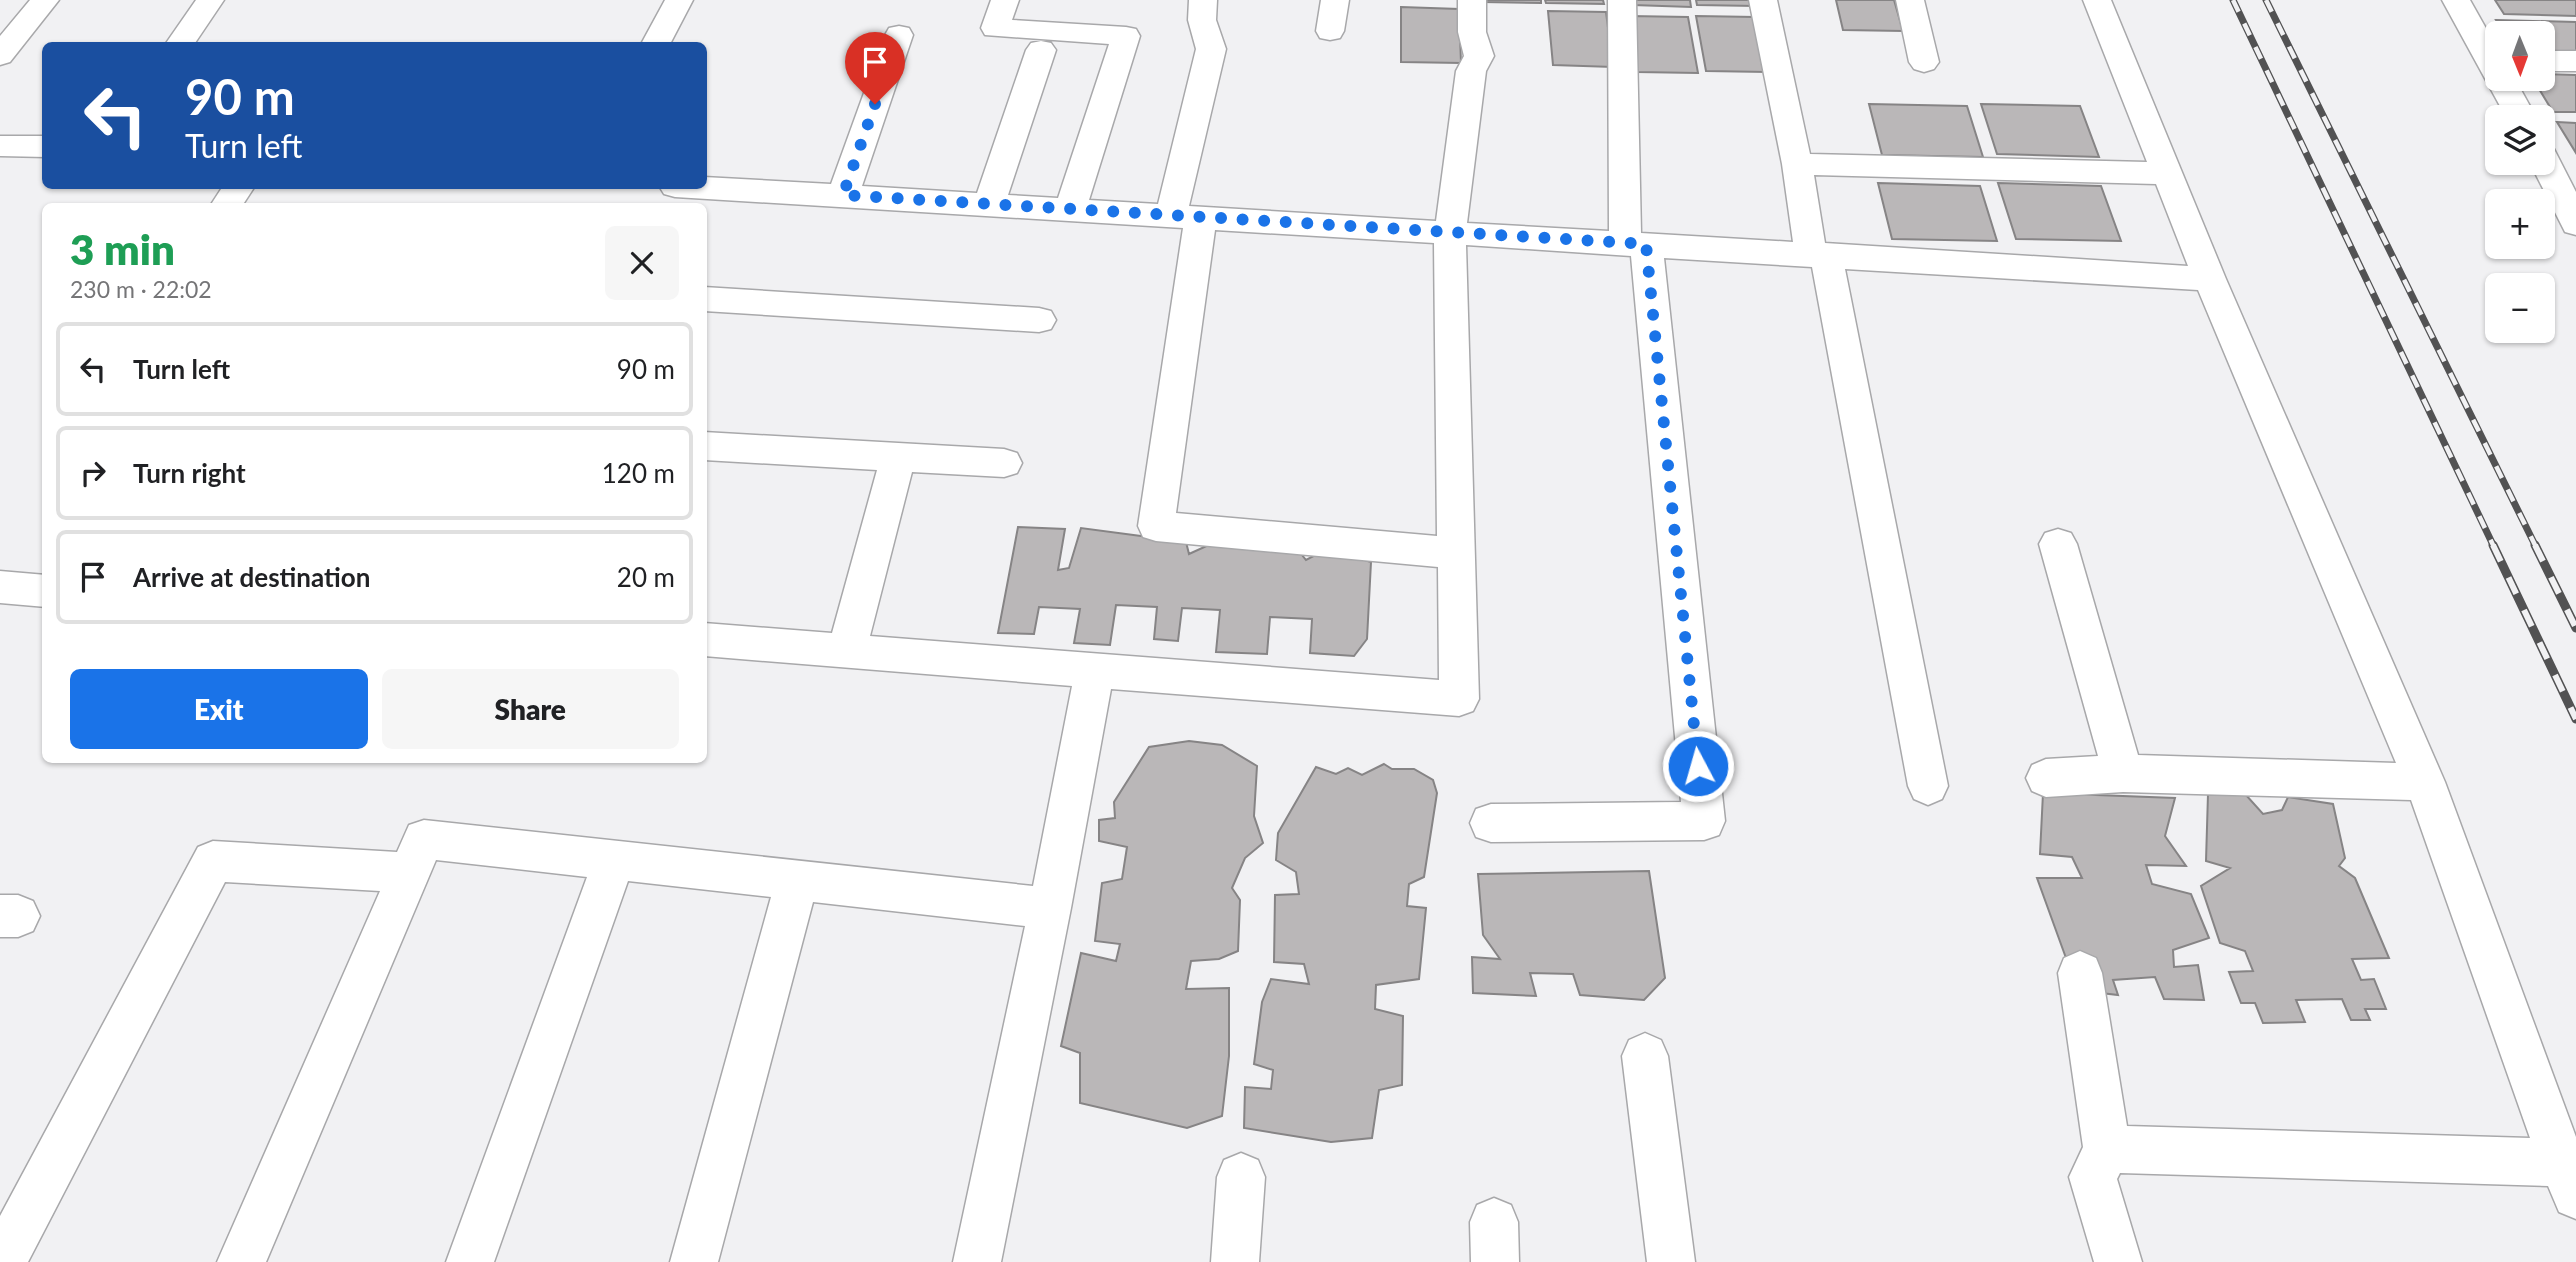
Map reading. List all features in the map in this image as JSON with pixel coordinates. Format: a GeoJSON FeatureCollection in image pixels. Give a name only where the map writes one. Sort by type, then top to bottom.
{"type":"FeatureCollection","features":[{"type":"Feature","properties":{"kind":"street"},"geometry":{"type":"LineString","coordinates":[[0,55],[45,0]]}},
{"type":"Feature","properties":{"kind":"street"},"geometry":{"type":"LineString","coordinates":[[181,42],[210,0]]}},
{"type":"Feature","properties":{"kind":"street"},"geometry":{"type":"LineString","coordinates":[[656,42],[679,0]]}},
{"type":"Feature","properties":{"kind":"street"},"geometry":{"type":"LineString","coordinates":[[1005,0],[995,28],[1126,36],[1070,209]]}},
{"type":"Feature","properties":{"kind":"street"},"geometry":{"type":"LineString","coordinates":[[1203,0],[1202,20],[1212,49],[1186,216],[1156,526],[1456,553]]}},
{"type":"Feature","properties":{"kind":"street"},"geometry":{"type":"LineString","coordinates":[[1330,31],[1335,0]]}},
{"type":"Feature","properties":{"kind":"street"},"geometry":{"type":"LineString","coordinates":[[707,640],[1459,699],[1450,232],[1471,71],[1479,56],[1472,32],[1472,0]]}},
{"type":"Feature","properties":{"kind":"street"},"geometry":{"type":"LineString","coordinates":[[1491,822],[1704,821],[1636,244],[1622,0]]}},
{"type":"Feature","properties":{"kind":"street"},"geometry":{"type":"LineString","coordinates":[[1763,0],[1819,255],[1928,786]]}},
{"type":"Feature","properties":{"kind":"street"},"geometry":{"type":"LineString","coordinates":[[1910,0],[1924,62]]}},
{"type":"Feature","properties":{"kind":"street"},"geometry":{"type":"LineString","coordinates":[[2097,0],[2210,279],[2425,782],[2569,1179],[2108,1149]]}},
{"type":"Feature","properties":{"kind":"street"},"geometry":{"type":"LineString","coordinates":[[2456,0],[2485,49]]}},
{"type":"Feature","properties":{"kind":"street"},"geometry":{"type":"LineString","coordinates":[[843,195],[899,35]]}},
{"type":"Feature","properties":{"kind":"street"},"geometry":{"type":"LineString","coordinates":[[989,204],[1041,50]]}},
{"type":"Feature","properties":{"kind":"street"},"geometry":{"type":"LineString","coordinates":[[2555,61],[2576,61]]}},
{"type":"Feature","properties":{"kind":"street"},"geometry":{"type":"LineString","coordinates":[[0,146],[42,147]]}},
{"type":"Feature","properties":{"kind":"street"},"geometry":{"type":"LineString","coordinates":[[1797,164],[2167,173]]}},
{"type":"Feature","properties":{"kind":"street"},"geometry":{"type":"LineString","coordinates":[[2557,168],[2576,224]]}},
{"type":"Feature","properties":{"kind":"street"},"geometry":{"type":"LineString","coordinates":[[682,189],[709,201],[843,195],[2210,279]]}},
{"type":"Feature","properties":{"kind":"street"},"geometry":{"type":"LineString","coordinates":[[707,299],[1039,320]]}},
{"type":"Feature","properties":{"kind":"street"},"geometry":{"type":"LineString","coordinates":[[707,446],[1004,463]]}},
{"type":"Feature","properties":{"kind":"street"},"geometry":{"type":"LineString","coordinates":[[847,651],[898,457]]}},
{"type":"Feature","properties":{"kind":"street"},"geometry":{"type":"LineString","coordinates":[[2058,544],[2123,773]]}},
{"type":"Feature","properties":{"kind":"street"},"geometry":{"type":"LineString","coordinates":[[0,587],[42,591]]}},
{"type":"Feature","properties":{"kind":"street"},"geometry":{"type":"LineString","coordinates":[[977,1262],[1050,908],[1095,669]]}},
{"type":"Feature","properties":{"kind":"street"},"geometry":{"type":"LineString","coordinates":[[2046,778],[2123,773],[2425,782]]}},
{"type":"Feature","properties":{"kind":"street"},"geometry":{"type":"LineString","coordinates":[[241,1262],[424,839],[1050,908]]}},
{"type":"Feature","properties":{"kind":"street"},"geometry":{"type":"LineString","coordinates":[[470,1262],[614,860]]}},
{"type":"Feature","properties":{"kind":"street"},"geometry":{"type":"LineString","coordinates":[[2,1262],[213,861],[410,873]]}},
{"type":"Feature","properties":{"kind":"street"},"geometry":{"type":"LineString","coordinates":[[694,1262],[797,880]]}},
{"type":"Feature","properties":{"kind":"street"},"geometry":{"type":"LineString","coordinates":[[2080,974],[2108,1149],[2094,1177],[2118,1262]]}},
{"type":"Feature","properties":{"kind":"street"},"geometry":{"type":"LineString","coordinates":[[1645,1056],[1671,1262]]}},
{"type":"Feature","properties":{"kind":"street"},"geometry":{"type":"LineString","coordinates":[[1235,1262],[1241,1177]]}},
{"type":"Feature","properties":{"kind":"building"},"geometry":{"type":"Polygon","coordinates":[[[1541,0],[1541,3],[1483,2],[1541,0]]]}},
{"type":"Feature","properties":{"kind":"building"},"geometry":{"type":"Polygon","coordinates":[[[1545,0],[1603,0],[1604,4],[1546,3],[1545,0]]]}},
{"type":"Feature","properties":{"kind":"building"},"geometry":{"type":"Polygon","coordinates":[[[1632,0],[1690,0],[1691,7],[1633,5],[1632,0]]]}},
{"type":"Feature","properties":{"kind":"building"},"geometry":{"type":"Polygon","coordinates":[[[1696,0],[1754,0],[1755,6],[1697,5],[1696,0]]]}},
{"type":"Feature","properties":{"kind":"building"},"geometry":{"type":"Polygon","coordinates":[[[1836,0],[1894,0],[1903,31],[1843,30],[1836,0]]]}},
{"type":"Feature","properties":{"kind":"building"},"geometry":{"type":"Polygon","coordinates":[[[2495,0],[2576,0],[2576,16],[2504,14],[2495,0]]]}},
{"type":"Feature","properties":{"kind":"building"},"geometry":{"type":"Polygon","coordinates":[[[1401,7],[1459,9],[1461,63],[1401,62],[1401,7]]]}},
{"type":"Feature","properties":{"kind":"building"},"geometry":{"type":"Polygon","coordinates":[[[1548,11],[1606,12],[1613,67],[1553,65],[1548,11]]]}},
{"type":"Feature","properties":{"kind":"building"},"geometry":{"type":"Polygon","coordinates":[[[1630,16],[1688,17],[1698,73],[1637,72],[1630,16]]]}},
{"type":"Feature","properties":{"kind":"building"},"geometry":{"type":"Polygon","coordinates":[[[1696,16],[1755,17],[1767,72],[1706,71],[1696,16]]]}},
{"type":"Feature","properties":{"kind":"building"},"geometry":{"type":"Polygon","coordinates":[[[2555,21],[2576,22],[2576,56],[2555,56],[2555,21]]]}},
{"type":"Feature","properties":{"kind":"building"},"geometry":{"type":"Polygon","coordinates":[[[2555,74],[2576,75],[2576,112],[2555,112],[2555,105],[2549,105],[2540,91],[2555,91],[2555,74]]]}},
{"type":"Feature","properties":{"kind":"building"},"geometry":{"type":"Polygon","coordinates":[[[1869,104],[1967,106],[1983,157],[1882,155],[1869,104]]]}},
{"type":"Feature","properties":{"kind":"building"},"geometry":{"type":"Polygon","coordinates":[[[1981,104],[2080,106],[2099,157],[1997,154],[1981,104]]]}},
{"type":"Feature","properties":{"kind":"building"},"geometry":{"type":"Polygon","coordinates":[[[2557,122],[2576,123],[2576,153],[2557,122]]]}},
{"type":"Feature","properties":{"kind":"building"},"geometry":{"type":"Polygon","coordinates":[[[1878,183],[1980,186],[1997,241],[1892,239],[1878,183]]]}},
{"type":"Feature","properties":{"kind":"building"},"geometry":{"type":"Polygon","coordinates":[[[1998,183],[2101,186],[2121,241],[2016,239],[1998,183]]]}},
{"type":"Feature","properties":{"kind":"building"},"geometry":{"type":"Polygon","coordinates":[[[1018,527],[1065,529],[1058,570],[1069,568],[1081,528],[1186,542],[1189,554],[1213,543],[1298,550],[1306,560],[1327,549],[1371,562],[1367,639],[1354,656],[1310,653],[1312,619],[1270,617],[1267,654],[1216,652],[1220,610],[1182,608],[1178,641],[1154,639],[1157,607],[1116,605],[1110,645],[1074,643],[1080,609],[1039,607],[1034,634],[998,633],[1018,527]]]}},
{"type":"Feature","properties":{"kind":"building"},"geometry":{"type":"Polygon","coordinates":[[[1189,741],[1222,745],[1257,766],[1254,816],[1263,843],[1245,858],[1232,888],[1240,900],[1238,951],[1219,959],[1191,961],[1186,989],[1229,988],[1229,1056],[1222,1116],[1187,1128],[1080,1103],[1080,1053],[1061,1046],[1081,953],[1116,961],[1120,944],[1095,941],[1102,883],[1122,879],[1127,847],[1099,841],[1099,820],[1115,818],[1114,802],[1149,747],[1189,741]]]}},
{"type":"Feature","properties":{"kind":"building"},"geometry":{"type":"Polygon","coordinates":[[[1384,764],[1392,769],[1414,769],[1433,780],[1437,793],[1424,877],[1409,884],[1407,906],[1426,908],[1419,979],[1376,985],[1375,1009],[1403,1016],[1402,1085],[1379,1090],[1372,1138],[1331,1142],[1244,1128],[1245,1087],[1271,1089],[1273,1070],[1254,1064],[1262,1002],[1271,979],[1309,984],[1304,964],[1274,962],[1275,895],[1299,894],[1296,872],[1276,860],[1278,833],[1316,767],[1336,774],[1348,768],[1362,775],[1384,764]]]}},
{"type":"Feature","properties":{"kind":"building"},"geometry":{"type":"Polygon","coordinates":[[[2043,793],[2175,798],[2165,836],[2186,866],[2146,865],[2152,884],[2191,894],[2209,938],[2173,950],[2174,967],[2198,965],[2204,1000],[2164,999],[2155,977],[2113,980],[2118,995],[2101,993],[2066,958],[2037,878],[2082,878],[2072,857],[2040,854],[2043,793]]]}},
{"type":"Feature","properties":{"kind":"building"},"geometry":{"type":"Polygon","coordinates":[[[2208,794],[2246,795],[2263,814],[2282,810],[2288,797],[2333,804],[2345,858],[2339,866],[2355,878],[2389,958],[2352,959],[2361,980],[2374,979],[2386,1009],[2365,1009],[2370,1020],[2351,1020],[2342,999],[2296,1000],[2305,1022],[2263,1023],[2255,1003],[2241,1003],[2229,972],[2253,971],[2245,951],[2220,943],[2201,886],[2230,868],[2206,861],[2208,794]]]}},
{"type":"Feature","properties":{"kind":"building"},"geometry":{"type":"Polygon","coordinates":[[[1649,871],[1665,978],[1644,1000],[1580,995],[1573,974],[1530,973],[1536,996],[1473,993],[1472,957],[1500,959],[1483,935],[1478,874],[1649,871]]]}},
{"type":"Feature","properties":{"kind":"railway"},"geometry":{"type":"LineString","coordinates":[[2233,0],[2494,547]]}},
{"type":"Feature","properties":{"kind":"railway"},"geometry":{"type":"LineString","coordinates":[[2266,0],[2536,547]]}},
{"type":"Feature","properties":{"kind":"railway"},"geometry":{"type":"LineString","coordinates":[[2493,545],[2576,719]]}},
{"type":"Feature","properties":{"kind":"railway"},"geometry":{"type":"LineString","coordinates":[[2535,545],[2576,628]]}},
{"type":"Feature","properties":{"kind":"route"},"geometry":{"type":"LineString","coordinates":[[875,104],[843,195],[1646,244],[1698,766]]}}]}
